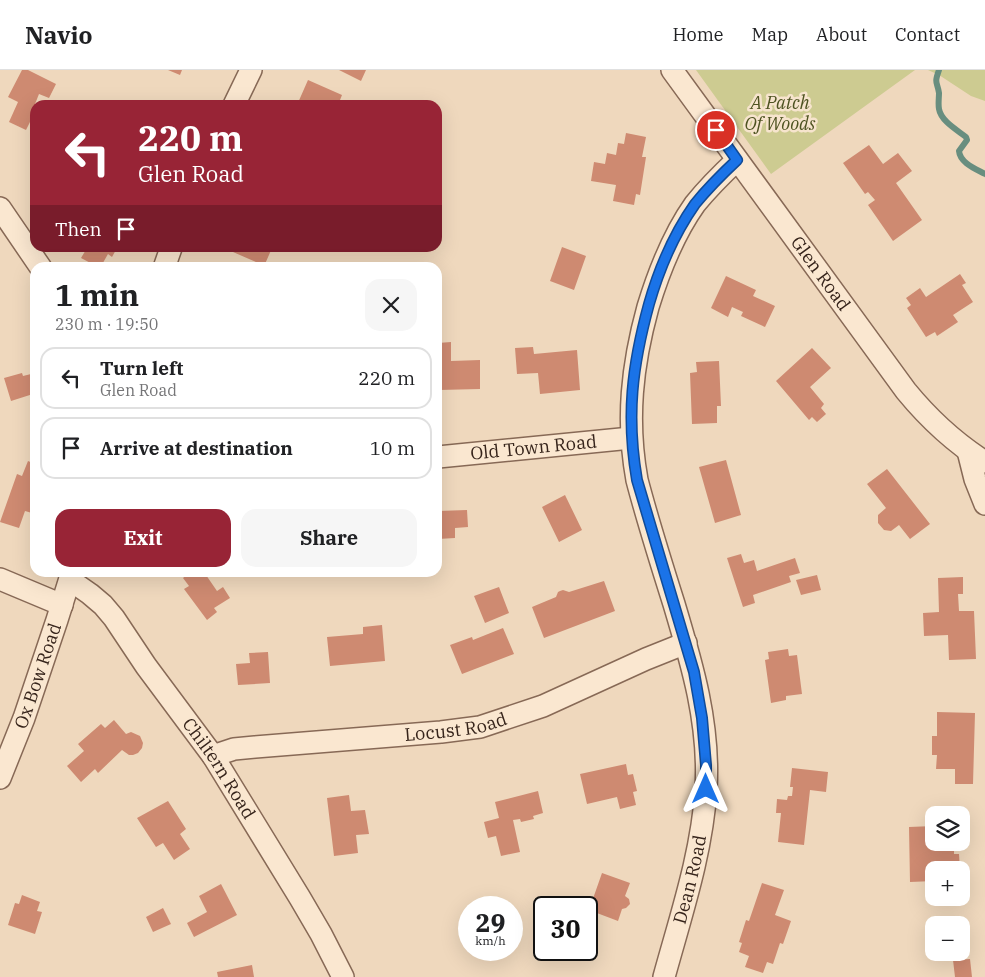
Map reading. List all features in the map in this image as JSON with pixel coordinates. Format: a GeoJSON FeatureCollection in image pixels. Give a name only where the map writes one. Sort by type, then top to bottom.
{"type":"FeatureCollection","features":[{"type":"Feature","properties":{"kind":"street"},"geometry":{"type":"LineString","coordinates":[[236,100],[250,70]]}},
{"type":"Feature","properties":{"kind":"street","name":"Glen Road"},"geometry":{"type":"LineString","coordinates":[[672,70],[906,391],[937,425],[976,456]]}},
{"type":"Feature","properties":{"kind":"street","name":"Dean Road"},"geometry":{"type":"LineString","coordinates":[[664,977],[692,875],[701,829],[706,789],[706,765],[702,718],[694,672],[637,480],[631,438],[631,399],[640,336],[654,287],[669,250],[695,204],[737,160]]}},
{"type":"Feature","properties":{"kind":"street"},"geometry":{"type":"LineString","coordinates":[[0,208],[30,252]]}},
{"type":"Feature","properties":{"kind":"street","name":"Old Town Road"},"geometry":{"type":"LineString","coordinates":[[442,457],[631,438]]}},
{"type":"Feature","properties":{"kind":"street"},"geometry":{"type":"LineString","coordinates":[[976,456],[975,479],[985,504]]}},
{"type":"Feature","properties":{"kind":"street","name":"Ox Bow Road"},"geometry":{"type":"LineString","coordinates":[[0,778],[24,718],[71,577]]}},
{"type":"Feature","properties":{"kind":"street","name":"Chiltern Road"},"geometry":{"type":"LineString","coordinates":[[72,577],[103,605],[114,618],[146,666],[212,756],[300,898],[343,977]]}},
{"type":"Feature","properties":{"kind":"street"},"geometry":{"type":"LineString","coordinates":[[0,579],[62,605]]}},
{"type":"Feature","properties":{"kind":"street","name":"Locust Road"},"geometry":{"type":"LineString","coordinates":[[212,756],[234,749],[255,746],[441,732],[480,727],[543,706],[686,643]]}},
{"type":"Feature","properties":{"kind":"green space","name":"A Patch Of Woods"},"geometry":{"type":"Polygon","coordinates":[[[696,70],[915,70],[771,174],[696,70]]]}},
{"type":"Feature","properties":{"kind":"green space"},"geometry":{"type":"Polygon","coordinates":[[[928,70],[985,70],[985,101],[971,96],[928,70]]]}},
{"type":"Feature","properties":{"kind":"building"},"geometry":{"type":"Polygon","coordinates":[[[22,70],[28,70],[56,84],[49,98],[39,94],[37,100],[30,100],[30,122],[26,130],[9,122],[18,102],[8,97],[22,70]]]}},
{"type":"Feature","properties":{"kind":"building"},"geometry":{"type":"Polygon","coordinates":[[[168,70],[182,70],[180,75],[168,70]]]}},
{"type":"Feature","properties":{"kind":"building"},"geometry":{"type":"Polygon","coordinates":[[[339,70],[366,70],[361,81],[339,70]]]}},
{"type":"Feature","properties":{"kind":"building"},"geometry":{"type":"Polygon","coordinates":[[[308,80],[342,95],[340,100],[299,100],[308,80]]]}},
{"type":"Feature","properties":{"kind":"building"},"geometry":{"type":"Polygon","coordinates":[[[626,133],[646,137],[642,157],[646,157],[640,195],[636,194],[634,205],[613,201],[616,185],[591,181],[594,162],[605,164],[607,153],[616,155],[618,143],[624,144],[626,133]]]}},
{"type":"Feature","properties":{"kind":"building"},"geometry":{"type":"Polygon","coordinates":[[[869,145],[883,164],[898,153],[912,171],[896,183],[922,220],[893,241],[868,205],[875,200],[868,192],[865,194],[843,163],[869,145]]]}},
{"type":"Feature","properties":{"kind":"building"},"geometry":{"type":"Polygon","coordinates":[[[562,247],[586,256],[574,290],[550,281],[562,247]]]}},
{"type":"Feature","properties":{"kind":"building"},"geometry":{"type":"Polygon","coordinates":[[[85,252],[115,252],[112,257],[108,254],[103,262],[89,262],[81,258],[85,252]]]}},
{"type":"Feature","properties":{"kind":"building"},"geometry":{"type":"Polygon","coordinates":[[[233,252],[270,252],[266,262],[256,262],[233,252]]]}},
{"type":"Feature","properties":{"kind":"building"},"geometry":{"type":"Polygon","coordinates":[[[960,274],[966,283],[962,285],[973,302],[953,315],[958,322],[937,336],[935,332],[926,337],[907,308],[911,305],[906,298],[920,288],[926,297],[960,274]]]}},
{"type":"Feature","properties":{"kind":"building"},"geometry":{"type":"Polygon","coordinates":[[[726,276],[756,290],[753,296],[775,306],[765,327],[741,316],[743,312],[732,307],[728,317],[711,308],[726,276]]]}},
{"type":"Feature","properties":{"kind":"building"},"geometry":{"type":"Polygon","coordinates":[[[451,342],[451,361],[480,360],[480,389],[442,390],[442,343],[451,342]]]}},
{"type":"Feature","properties":{"kind":"building"},"geometry":{"type":"Polygon","coordinates":[[[533,347],[534,354],[577,350],[580,390],[540,394],[538,373],[517,374],[515,348],[533,347]]]}},
{"type":"Feature","properties":{"kind":"building"},"geometry":{"type":"Polygon","coordinates":[[[812,348],[831,368],[810,387],[824,404],[821,408],[826,414],[817,422],[812,417],[809,420],[776,381],[812,348]]]}},
{"type":"Feature","properties":{"kind":"building"},"geometry":{"type":"Polygon","coordinates":[[[719,361],[721,406],[717,406],[717,423],[692,424],[690,373],[697,372],[696,362],[719,361]]]}},
{"type":"Feature","properties":{"kind":"building"},"geometry":{"type":"Polygon","coordinates":[[[22,373],[23,376],[30,374],[30,395],[11,401],[4,378],[22,373]]]}},
{"type":"Feature","properties":{"kind":"building"},"geometry":{"type":"Polygon","coordinates":[[[726,460],[741,515],[715,523],[699,467],[726,460]]]}},
{"type":"Feature","properties":{"kind":"building"},"geometry":{"type":"Polygon","coordinates":[[[28,461],[30,462],[30,512],[25,511],[19,528],[0,522],[17,474],[22,476],[28,461]]]}},
{"type":"Feature","properties":{"kind":"building"},"geometry":{"type":"Polygon","coordinates":[[[887,469],[930,524],[910,539],[899,525],[891,531],[884,530],[878,523],[878,515],[886,508],[867,484],[887,469]]]}},
{"type":"Feature","properties":{"kind":"building"},"geometry":{"type":"Polygon","coordinates":[[[565,495],[582,530],[559,542],[542,507],[565,495]]]}},
{"type":"Feature","properties":{"kind":"building"},"geometry":{"type":"Polygon","coordinates":[[[467,510],[468,527],[455,528],[455,538],[442,539],[442,511],[467,510]]]}},
{"type":"Feature","properties":{"kind":"building"},"geometry":{"type":"Polygon","coordinates":[[[741,554],[744,563],[754,560],[757,571],[795,558],[800,573],[789,576],[791,582],[753,595],[755,603],[743,607],[727,558],[741,554]]]}},
{"type":"Feature","properties":{"kind":"building"},"geometry":{"type":"Polygon","coordinates":[[[817,575],[821,590],[801,595],[796,580],[817,575]]]}},
{"type":"Feature","properties":{"kind":"building"},"geometry":{"type":"Polygon","coordinates":[[[207,577],[217,591],[223,587],[230,598],[214,608],[217,612],[207,620],[184,589],[189,586],[183,578],[207,577]]]}},
{"type":"Feature","properties":{"kind":"building"},"geometry":{"type":"Polygon","coordinates":[[[963,577],[963,594],[958,594],[959,611],[974,611],[976,659],[949,660],[948,635],[924,636],[923,613],[939,612],[938,578],[963,577]]]}},
{"type":"Feature","properties":{"kind":"building"},"geometry":{"type":"Polygon","coordinates":[[[604,581],[615,611],[544,638],[532,607],[556,597],[560,591],[569,592],[604,581]]]}},
{"type":"Feature","properties":{"kind":"building"},"geometry":{"type":"Polygon","coordinates":[[[499,587],[509,613],[485,623],[474,596],[499,587]]]}},
{"type":"Feature","properties":{"kind":"building"},"geometry":{"type":"Polygon","coordinates":[[[382,625],[385,661],[330,666],[327,637],[363,634],[363,627],[382,625]]]}},
{"type":"Feature","properties":{"kind":"building"},"geometry":{"type":"Polygon","coordinates":[[[503,628],[514,654],[462,674],[450,645],[472,637],[473,640],[503,628]]]}},
{"type":"Feature","properties":{"kind":"building"},"geometry":{"type":"Polygon","coordinates":[[[788,649],[789,656],[797,655],[802,694],[786,696],[786,700],[771,703],[765,660],[769,659],[768,652],[788,649]]]}},
{"type":"Feature","properties":{"kind":"building"},"geometry":{"type":"Polygon","coordinates":[[[268,652],[270,683],[238,685],[236,664],[250,663],[249,653],[268,652]]]}},
{"type":"Feature","properties":{"kind":"building"},"geometry":{"type":"Polygon","coordinates":[[[937,712],[975,713],[973,784],[955,784],[955,769],[936,769],[937,755],[932,755],[932,736],[937,736],[937,712]]]}},
{"type":"Feature","properties":{"kind":"building"},"geometry":{"type":"Polygon","coordinates":[[[114,720],[126,734],[131,732],[140,736],[143,743],[142,748],[133,755],[129,755],[122,750],[98,773],[95,769],[81,782],[67,766],[84,751],[78,744],[101,724],[105,728],[114,720]]]}},
{"type":"Feature","properties":{"kind":"building"},"geometry":{"type":"Polygon","coordinates":[[[626,764],[628,775],[633,774],[637,791],[633,792],[636,805],[620,809],[617,797],[587,804],[580,774],[626,764]]]}},
{"type":"Feature","properties":{"kind":"building"},"geometry":{"type":"Polygon","coordinates":[[[792,768],[828,772],[826,792],[810,790],[804,845],[778,842],[781,813],[776,813],[777,799],[787,800],[788,796],[792,796],[793,787],[790,787],[792,768]]]}},
{"type":"Feature","properties":{"kind":"building"},"geometry":{"type":"Polygon","coordinates":[[[538,791],[543,813],[533,816],[534,819],[521,822],[520,819],[513,820],[520,852],[501,856],[496,836],[488,838],[484,822],[499,818],[495,802],[538,791]]]}},
{"type":"Feature","properties":{"kind":"building"},"geometry":{"type":"Polygon","coordinates":[[[349,795],[351,811],[365,810],[369,834],[356,835],[358,853],[334,856],[327,798],[349,795]]]}},
{"type":"Feature","properties":{"kind":"building"},"geometry":{"type":"Polygon","coordinates":[[[168,801],[186,829],[180,834],[190,849],[174,860],[163,843],[156,847],[137,818],[168,801]]]}},
{"type":"Feature","properties":{"kind":"building"},"geometry":{"type":"Polygon","coordinates":[[[925,826],[925,851],[954,851],[954,854],[959,854],[959,861],[925,861],[925,881],[910,882],[909,827],[925,826]]]}},
{"type":"Feature","properties":{"kind":"building"},"geometry":{"type":"Polygon","coordinates":[[[602,873],[630,883],[625,896],[629,899],[630,904],[622,909],[618,921],[598,913],[598,896],[594,896],[602,873]]]}},
{"type":"Feature","properties":{"kind":"building"},"geometry":{"type":"Polygon","coordinates":[[[762,883],[784,890],[775,915],[791,921],[783,944],[780,943],[773,964],[767,962],[763,973],[745,967],[749,956],[739,952],[742,943],[739,942],[746,920],[749,921],[762,883]]]}},
{"type":"Feature","properties":{"kind":"building"},"geometry":{"type":"Polygon","coordinates":[[[221,884],[237,915],[194,937],[187,923],[207,912],[199,896],[221,884]]]}},
{"type":"Feature","properties":{"kind":"building"},"geometry":{"type":"Polygon","coordinates":[[[22,895],[40,902],[37,911],[42,912],[35,934],[8,925],[15,903],[19,904],[22,895]]]}},
{"type":"Feature","properties":{"kind":"building"},"geometry":{"type":"Polygon","coordinates":[[[163,908],[171,924],[153,932],[146,917],[163,908]]]}},
{"type":"Feature","properties":{"kind":"building"},"geometry":{"type":"Polygon","coordinates":[[[970,959],[972,977],[955,977],[953,961],[970,961],[970,959]]]}},
{"type":"Feature","properties":{"kind":"building"},"geometry":{"type":"Polygon","coordinates":[[[252,965],[254,977],[218,977],[217,972],[252,965]]]}},
{"type":"Feature","properties":{"kind":"waterway"},"geometry":{"type":"LineString","coordinates":[[939,70],[936,80],[940,113],[950,125],[966,137],[967,140],[959,151],[962,159],[985,174]]}},
{"type":"Feature","properties":{"kind":"route"},"geometry":{"type":"LineString","coordinates":[[706,789],[702,718],[694,672],[637,480],[631,438],[631,399],[640,336],[654,287],[669,250],[680,227],[695,204],[737,160],[716,130]]}}]}
